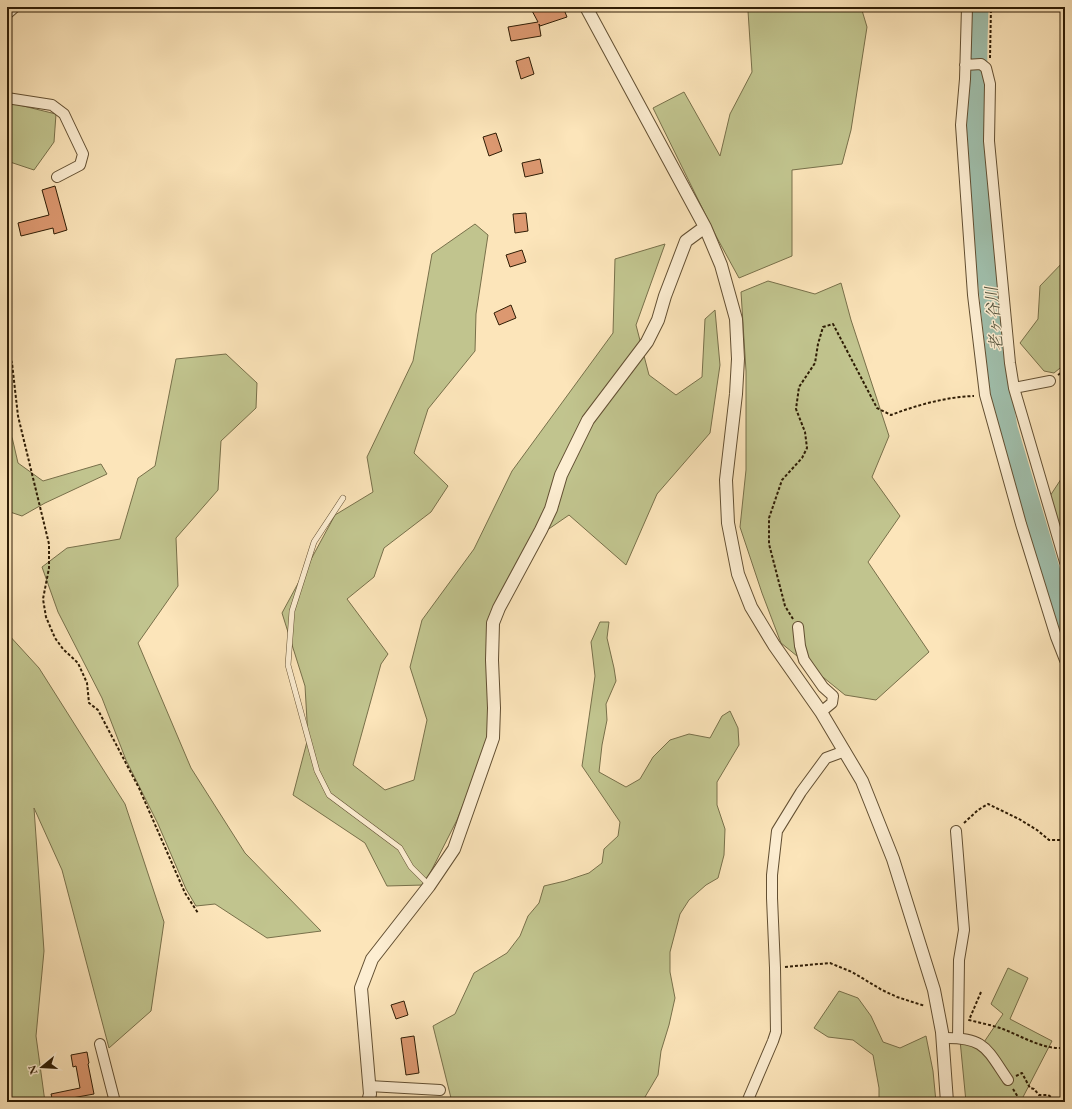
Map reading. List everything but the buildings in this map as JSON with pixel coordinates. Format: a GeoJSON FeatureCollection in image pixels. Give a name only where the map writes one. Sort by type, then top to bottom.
{"type":"FeatureCollection","features":[{"type":"Feature","properties":{"kind":"street"},"geometry":{"type":"LineString","coordinates":[[7,14],[15,7]]}},
{"type":"Feature","properties":{"kind":"street"},"geometry":{"type":"LineString","coordinates":[[586,7],[705,227],[721,266],[736,319],[738,359],[736,394],[726,480],[728,523],[738,574],[751,607],[774,645],[821,712],[862,781],[893,858],[934,990],[939,1012],[943,1038],[947,1102]]}},
{"type":"Feature","properties":{"kind":"street"},"geometry":{"type":"LineString","coordinates":[[967,7],[961,125],[973,296],[984,395],[1021,524],[1056,637],[1065,660]]}},
{"type":"Feature","properties":{"kind":"street"},"geometry":{"type":"LineString","coordinates":[[965,65],[981,64],[986,68],[990,84],[989,141],[1010,364],[1014,388],[1065,562]]}},
{"type":"Feature","properties":{"kind":"street"},"geometry":{"type":"LineString","coordinates":[[7,98],[52,105],[64,114],[83,154],[80,165],[57,177]]}},
{"type":"Feature","properties":{"kind":"street"},"geometry":{"type":"LineString","coordinates":[[368,1102],[370,1094],[361,988],[372,959],[429,886],[454,850],[493,738],[493,623],[498,608],[548,516],[561,475],[588,420],[647,342],[658,320],[664,296],[686,241],[705,227]]}},
{"type":"Feature","properties":{"kind":"street"},"geometry":{"type":"LineString","coordinates":[[1014,388],[1050,381]]}},
{"type":"Feature","properties":{"kind":"street"},"geometry":{"type":"LineString","coordinates":[[798,627],[800,646],[804,660],[823,687],[833,696],[832,703],[821,712]]}},
{"type":"Feature","properties":{"kind":"street"},"geometry":{"type":"LineString","coordinates":[[747,1102],[776,1032],[772,883],[777,831],[801,792],[826,758],[845,751]]}},
{"type":"Feature","properties":{"kind":"street"},"geometry":{"type":"LineString","coordinates":[[956,831],[964,930],[959,960],[958,1038]]}},
{"type":"Feature","properties":{"kind":"street"},"geometry":{"type":"LineString","coordinates":[[943,1038],[958,1038],[979,1043],[988,1051],[1008,1080]]}},
{"type":"Feature","properties":{"kind":"street"},"geometry":{"type":"LineString","coordinates":[[100,1044],[115,1102]]}},
{"type":"Feature","properties":{"kind":"street"},"geometry":{"type":"LineString","coordinates":[[369,1086],[440,1090]]}},
{"type":"Feature","properties":{"kind":"lane"},"geometry":{"type":"LineString","coordinates":[[344,498],[314,542],[292,611],[288,665],[317,771],[329,795],[400,848],[411,868],[429,886]]}},
{"type":"Feature","properties":{"kind":"path"},"geometry":{"type":"LineString","coordinates":[[986,68],[990,64],[991,7]]}},
{"type":"Feature","properties":{"kind":"path"},"geometry":{"type":"LineString","coordinates":[[798,627],[785,606],[769,544],[769,518],[782,480],[802,458],[807,448],[805,432],[796,409],[799,387],[815,363],[823,327],[833,324],[877,408],[891,415],[913,406],[961,396],[984,395]]}},
{"type":"Feature","properties":{"kind":"path"},"geometry":{"type":"LineString","coordinates":[[7,351],[12,364],[18,416],[49,544],[49,568],[43,599],[46,616],[55,638],[63,649],[78,663],[87,683],[89,703],[98,710],[139,788],[185,893],[198,914]]}},
{"type":"Feature","properties":{"kind":"path"},"geometry":{"type":"LineString","coordinates":[[956,831],[978,810],[988,804],[1019,819],[1037,830],[1049,840],[1065,840]]}},
{"type":"Feature","properties":{"kind":"path"},"geometry":{"type":"LineString","coordinates":[[775,968],[830,963],[852,972],[897,997],[925,1006]]}},
{"type":"Feature","properties":{"kind":"path"},"geometry":{"type":"LineString","coordinates":[[981,992],[969,1020],[1002,1028],[1022,1038],[1055,1048],[1062,1048]]}},
{"type":"Feature","properties":{"kind":"path"},"geometry":{"type":"LineString","coordinates":[[1062,1048],[1065,1044]]}},
{"type":"Feature","properties":{"kind":"path"},"geometry":{"type":"LineString","coordinates":[[1062,1048],[1065,1058]]}},
{"type":"Feature","properties":{"kind":"path"},"geometry":{"type":"LineString","coordinates":[[1021,1102],[1008,1080],[1022,1073],[1030,1088],[1034,1089],[1039,1094],[1048,1095],[1059,1102]]}},
{"type":"Feature","properties":{"kind":"green space"},"geometry":{"type":"Polygon","coordinates":[[[745,7],[861,7],[867,27],[851,130],[842,164],[792,170],[792,256],[739,278],[716,236],[653,108],[684,92],[720,156],[730,114],[752,72],[748,11],[745,7]]]}},
{"type":"Feature","properties":{"kind":"green space"},"geometry":{"type":"Polygon","coordinates":[[[7,102],[56,114],[54,142],[34,170],[7,161],[7,102]]]}},
{"type":"Feature","properties":{"kind":"green space"},"geometry":{"type":"Polygon","coordinates":[[[475,224],[488,235],[476,314],[475,351],[428,409],[414,453],[448,486],[431,512],[384,548],[374,577],[347,599],[388,654],[381,664],[353,765],[385,790],[414,780],[427,720],[410,667],[422,620],[474,549],[512,471],[613,333],[615,259],[665,244],[636,325],[649,375],[676,395],[702,377],[705,319],[715,310],[720,365],[710,433],[657,494],[626,565],[569,515],[540,535],[489,619],[490,737],[457,820],[424,885],[387,886],[365,843],[293,795],[308,738],[305,686],[282,613],[335,515],[373,492],[367,457],[413,361],[432,254],[475,224]]]}},
{"type":"Feature","properties":{"kind":"green space"},"geometry":{"type":"Polygon","coordinates":[[[1065,260],[1065,364],[1054,373],[1044,371],[1020,343],[1038,319],[1040,286],[1065,260]]]}},
{"type":"Feature","properties":{"kind":"green space"},"geometry":{"type":"Polygon","coordinates":[[[768,281],[815,294],[841,283],[851,320],[889,436],[872,477],[900,516],[868,562],[929,652],[876,700],[845,695],[781,643],[762,593],[740,527],[746,470],[746,371],[741,292],[768,281]]]}},
{"type":"Feature","properties":{"kind":"green space"},"geometry":{"type":"Polygon","coordinates":[[[226,354],[257,383],[256,408],[221,441],[218,490],[176,538],[178,586],[138,643],[191,768],[245,853],[321,931],[267,938],[215,904],[196,906],[186,889],[158,824],[126,760],[102,698],[58,612],[42,567],[67,548],[120,539],[138,478],[155,466],[176,359],[226,354]]]}},
{"type":"Feature","properties":{"kind":"green space"},"geometry":{"type":"Polygon","coordinates":[[[7,365],[12,378],[12,437],[18,463],[43,481],[101,464],[107,474],[45,503],[22,516],[7,511],[7,365]]]}},
{"type":"Feature","properties":{"kind":"green space"},"geometry":{"type":"Polygon","coordinates":[[[1065,473],[1065,546],[1050,496],[1065,473]]]}},
{"type":"Feature","properties":{"kind":"green space"},"geometry":{"type":"Polygon","coordinates":[[[600,622],[609,622],[607,638],[616,681],[606,704],[607,720],[599,772],[626,787],[640,779],[653,757],[670,740],[689,734],[710,738],[722,716],[730,711],[738,728],[739,745],[717,782],[717,805],[725,829],[724,855],[718,878],[706,885],[689,900],[680,914],[670,952],[670,972],[675,998],[661,1051],[658,1075],[642,1102],[452,1102],[433,1026],[455,1014],[474,973],[507,953],[520,936],[528,916],[539,903],[544,886],[589,873],[602,863],[604,849],[618,836],[620,822],[582,766],[595,676],[591,642],[600,622]]]}},
{"type":"Feature","properties":{"kind":"green space"},"geometry":{"type":"Polygon","coordinates":[[[7,633],[39,668],[125,804],[164,922],[151,1011],[109,1048],[62,870],[34,808],[44,951],[36,1036],[45,1102],[7,1102],[7,633]]]}},
{"type":"Feature","properties":{"kind":"green space"},"geometry":{"type":"Polygon","coordinates":[[[1008,968],[1028,978],[1010,1019],[1052,1041],[1022,1099],[1023,1102],[966,1102],[960,1040],[980,1048],[1003,1014],[991,1004],[1008,968]]]}},
{"type":"Feature","properties":{"kind":"green space"},"geometry":{"type":"Polygon","coordinates":[[[839,991],[858,998],[871,1016],[883,1042],[900,1048],[926,1036],[933,1071],[936,1102],[879,1102],[879,1088],[873,1055],[853,1040],[828,1037],[814,1028],[839,991]]]}},
{"type":"Feature","properties":{"kind":"waterway","name":"老ヶ谷川"},"geometry":{"type":"LineString","coordinates":[[978,7],[976,132],[987,270],[999,380],[1007,428],[1065,622]]}}]}
